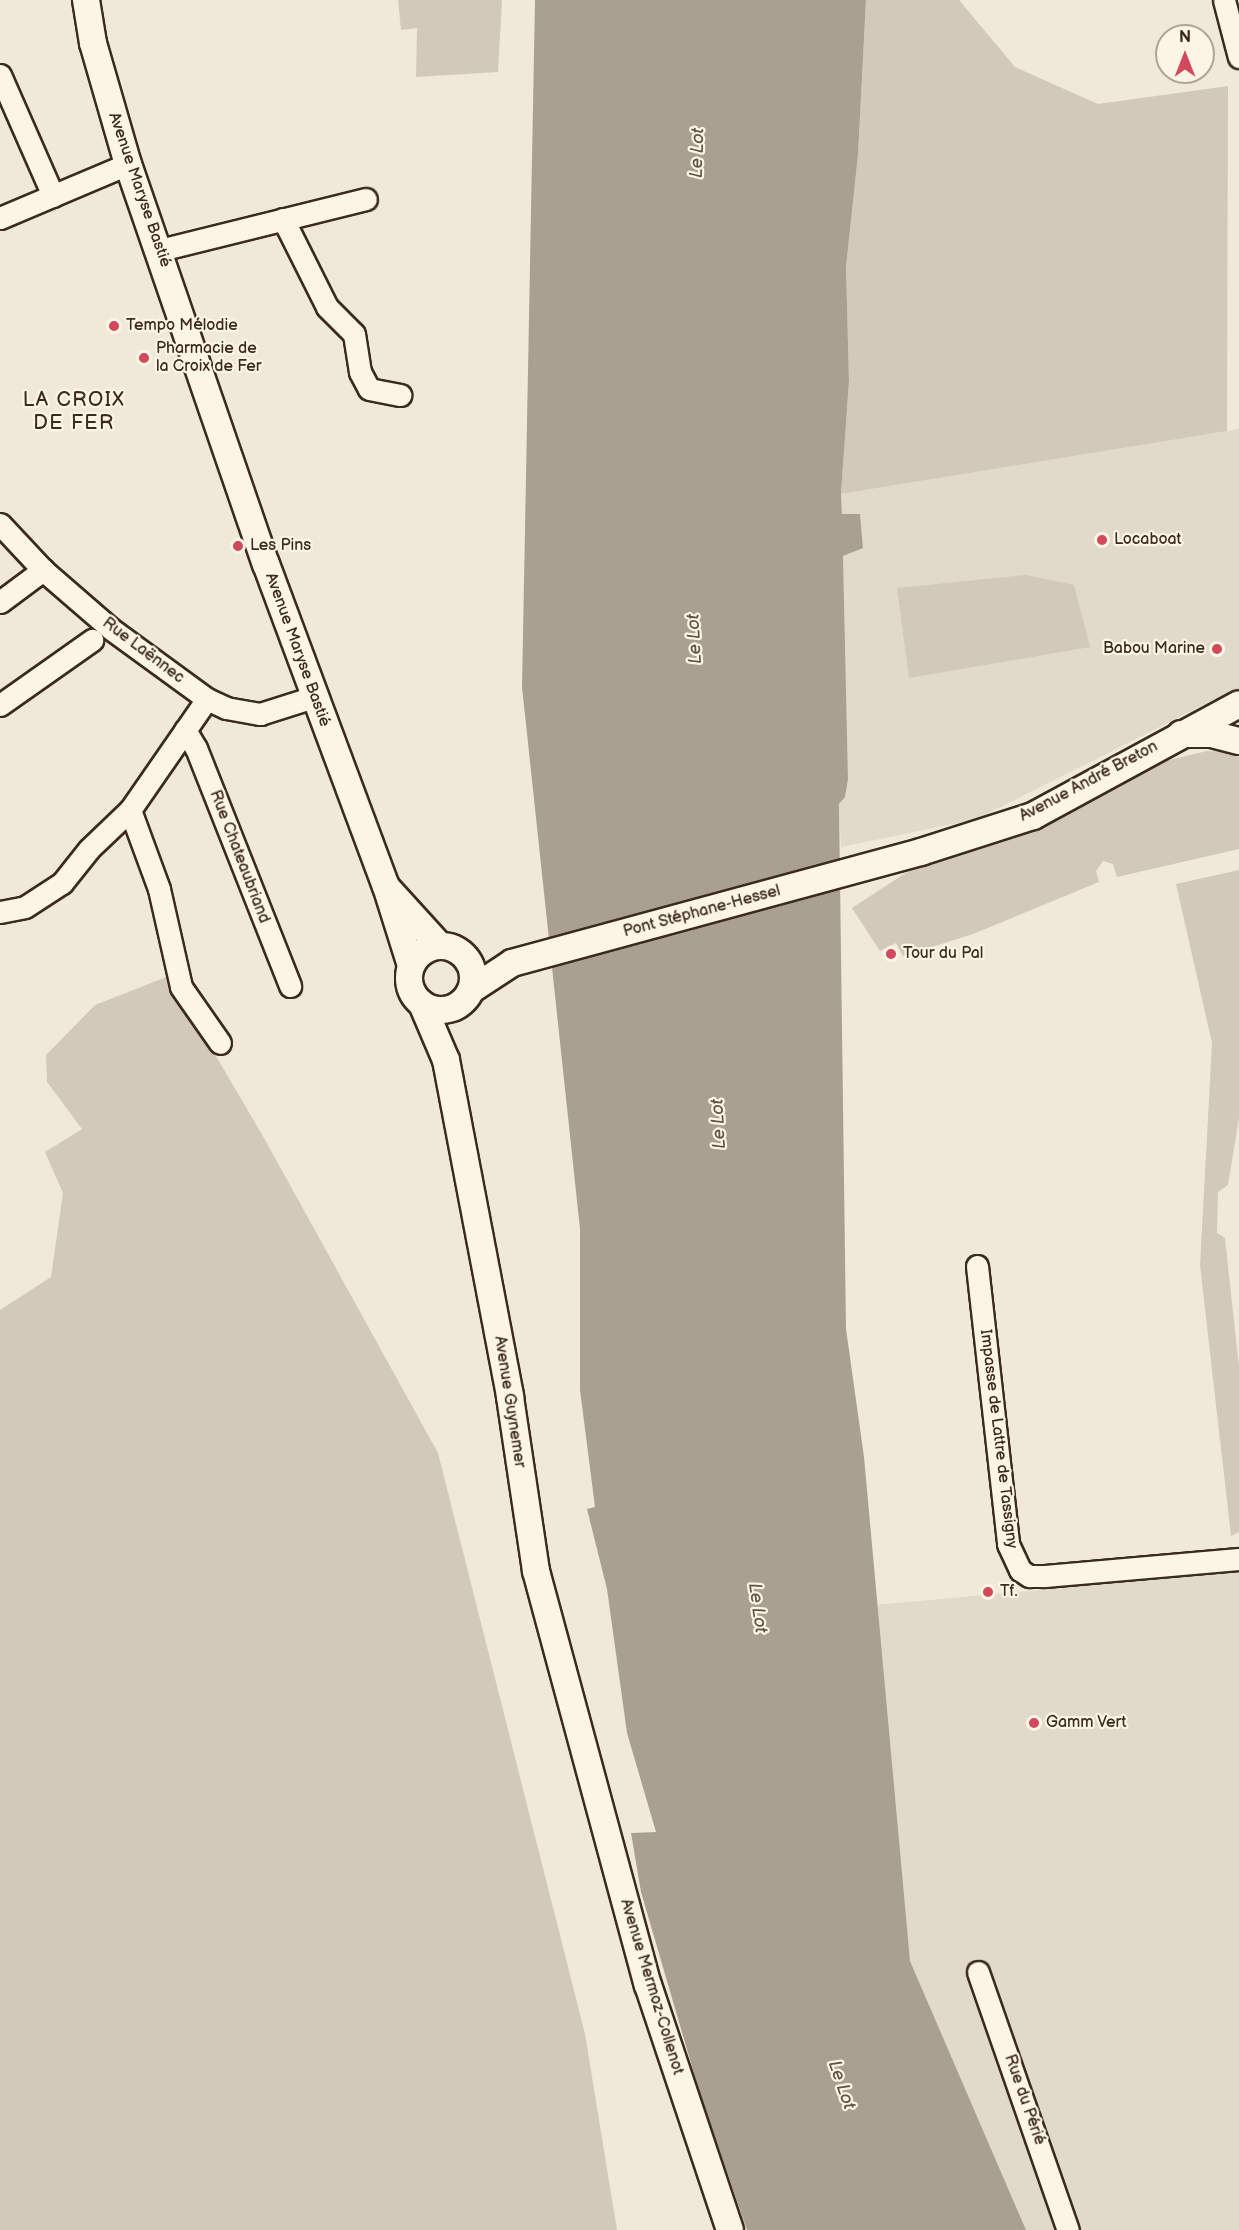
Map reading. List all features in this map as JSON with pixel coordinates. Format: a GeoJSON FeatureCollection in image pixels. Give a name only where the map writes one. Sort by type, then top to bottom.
{"type":"FeatureCollection","features":[{"type":"Feature","properties":{"kind":"street","name":"Avenue Maryse Bastié"},"geometry":{"type":"LineString","coordinates":[[86,0],[98,64],[128,164],[160,250],[314,697],[386,886],[411,966]]}},
{"type":"Feature","properties":{"kind":"street"},"geometry":{"type":"LineString","coordinates":[[1224,0],[1239,57]]}},
{"type":"Feature","properties":{"kind":"street"},"geometry":{"type":"LineString","coordinates":[[0,75],[53,196]]}},
{"type":"Feature","properties":{"kind":"street"},"geometry":{"type":"LineString","coordinates":[[0,218],[128,164]]}},
{"type":"Feature","properties":{"kind":"street"},"geometry":{"type":"LineString","coordinates":[[160,250],[366,199]]}},
{"type":"Feature","properties":{"kind":"street"},"geometry":{"type":"LineString","coordinates":[[284,219],[327,307],[354,334],[360,372],[369,389],[400,394]]}},
{"type":"Feature","properties":{"kind":"street","name":"Rue Laënnec"},"geometry":{"type":"LineString","coordinates":[[0,524],[43,570],[111,629],[207,699],[226,708],[260,714],[314,697]]}},
{"type":"Feature","properties":{"kind":"street"},"geometry":{"type":"LineString","coordinates":[[0,602],[43,570]]}},
{"type":"Feature","properties":{"kind":"street"},"geometry":{"type":"LineString","coordinates":[[0,705],[92,640]]}},
{"type":"Feature","properties":{"kind":"street"},"geometry":{"type":"LineString","coordinates":[[0,912],[25,907],[45,897],[130,810],[207,699]]}},
{"type":"Feature","properties":{"kind":"street","name":"Avenue André Breton"},"geometry":{"type":"LineString","coordinates":[[892,860],[1033,816],[1239,704]]}},
{"type":"Feature","properties":{"kind":"street","name":"Rue Chateaubriand"},"geometry":{"type":"LineString","coordinates":[[185,730],[196,748],[290,986]]}},
{"type":"Feature","properties":{"kind":"street","name":"Avenue André Breton"},"geometry":{"type":"LineString","coordinates":[[1181,734],[1211,734],[1239,741]]}},
{"type":"Feature","properties":{"kind":"street"},"geometry":{"type":"LineString","coordinates":[[130,810],[159,889],[181,987],[220,1043]]}},
{"type":"Feature","properties":{"kind":"street","name":"Pont Stéphane-Hessel"},"geometry":{"type":"LineString","coordinates":[[482,975],[892,860]]}},
{"type":"Feature","properties":{"kind":"street","name":"Avenue Maryse Bastié"},"geometry":{"type":"LineString","coordinates":[[386,886],[439,945]]}},
{"type":"Feature","properties":{"kind":"street"},"geometry":{"type":"LineString","coordinates":[[439,945],[459,951],[482,975],[442,1010],[422,1004],[409,982],[411,966],[422,952],[439,945]]}},
{"type":"Feature","properties":{"kind":"street","name":"Avenue Guynemer"},"geometry":{"type":"LineString","coordinates":[[446,1060],[482,975]]}},
{"type":"Feature","properties":{"kind":"street","name":"Avenue Guynemer"},"geometry":{"type":"LineString","coordinates":[[422,1004],[446,1060],[510,1397],[536,1571],[581,1741]]}},
{"type":"Feature","properties":{"kind":"street","name":"Impasse de Lattre de Tassigny"},"geometry":{"type":"LineString","coordinates":[[976,1266],[1008,1544],[1020,1570],[1029,1576],[1044,1576],[1239,1558]]}},
{"type":"Feature","properties":{"kind":"street","name":"Avenue Mermoz-Collenot"},"geometry":{"type":"LineString","coordinates":[[581,1741],[648,1985],[729,2230]]}},
{"type":"Feature","properties":{"kind":"street","name":"Rue du Périé"},"geometry":{"type":"LineString","coordinates":[[978,1971],[1068,2230]]}},
{"type":"Feature","properties":{"kind":"shaded area"},"geometry":{"type":"Polygon","coordinates":[[[398,0],[502,0],[498,72],[416,77],[417,28],[401,30],[398,0]]]}},
{"type":"Feature","properties":{"kind":"shaded area"},"geometry":{"type":"Polygon","coordinates":[[[866,0],[959,0],[1015,67],[1098,104],[1228,86],[1227,431],[841,494],[849,381],[846,267],[858,155],[866,0]]]}},
{"type":"Feature","properties":{"kind":"shaded area"},"geometry":{"type":"Polygon","coordinates":[[[1239,429],[1239,692],[1219,697],[977,819],[841,847],[839,804],[845,797],[848,779],[843,556],[863,547],[860,515],[842,514],[841,494],[1239,429]]]}},
{"type":"Feature","properties":{"kind":"shaded area"},"geometry":{"type":"Polygon","coordinates":[[[1026,575],[1074,585],[1090,647],[909,678],[897,588],[1026,575]]]}},
{"type":"Feature","properties":{"kind":"shaded area"},"geometry":{"type":"Polygon","coordinates":[[[1207,751],[1228,752],[1239,757],[1239,849],[1117,877],[1113,864],[1103,861],[1096,871],[1099,882],[973,934],[903,956],[896,943],[880,951],[852,908],[907,872],[1048,823],[1165,761],[1207,751]]]}},
{"type":"Feature","properties":{"kind":"shaded area"},"geometry":{"type":"Polygon","coordinates":[[[1239,870],[1239,1118],[1228,1185],[1218,1192],[1217,1233],[1225,1238],[1239,1367],[1239,1532],[1231,1536],[1200,1265],[1212,1043],[1176,884],[1239,870]]]}},
{"type":"Feature","properties":{"kind":"shaded area"},"geometry":{"type":"Polygon","coordinates":[[[169,976],[264,1138],[438,1453],[585,2034],[617,2230],[0,2230],[0,1310],[51,1277],[63,1193],[45,1152],[82,1129],[47,1082],[46,1055],[95,1005],[169,976]]]}},
{"type":"Feature","properties":{"kind":"shaded area"},"geometry":{"type":"Polygon","coordinates":[[[1239,1572],[1239,2230],[1026,2230],[910,1961],[875,1605],[1239,1572]]]}},
{"type":"Feature","properties":{"kind":"water","name":"Le Lot"},"geometry":{"type":"Polygon","coordinates":[[[535,0],[866,0],[858,155],[846,267],[849,381],[841,494],[842,514],[860,514],[863,548],[843,556],[848,779],[845,797],[839,804],[846,1329],[864,1457],[910,1961],[1026,2230],[747,2230],[700,2094],[641,1892],[631,1833],[656,1832],[627,1733],[607,1589],[587,1509],[595,1507],[580,1390],[580,1229],[522,687],[535,0]]]}},
{"type":"Feature","properties":{"kind":"place","name":"Tempo Mélodie"},"geometry":{"type":"Point","coordinates":[114,326]}},
{"type":"Feature","properties":{"kind":"place","name":"Pharmacie de la Croix de Fer"},"geometry":{"type":"Point","coordinates":[144,358]}},
{"type":"Feature","properties":{"kind":"place","name":"Locaboat"},"geometry":{"type":"Point","coordinates":[1102,540]}},
{"type":"Feature","properties":{"kind":"place","name":"Les Pins"},"geometry":{"type":"Point","coordinates":[238,546]}},
{"type":"Feature","properties":{"kind":"place","name":"Babou Marine"},"geometry":{"type":"Point","coordinates":[1217,649]}},
{"type":"Feature","properties":{"kind":"place","name":"Tour du Pal"},"geometry":{"type":"Point","coordinates":[891,954]}},
{"type":"Feature","properties":{"kind":"place","name":"Tf."},"geometry":{"type":"Point","coordinates":[988,1592]}},
{"type":"Feature","properties":{"kind":"place","name":"Gamm Vert"},"geometry":{"type":"Point","coordinates":[1034,1723]}},
{"type":"Feature","properties":{"kind":"district","name":"LA CROIX DE FER"},"geometry":{"type":"Point","coordinates":[74,412]}}]}
